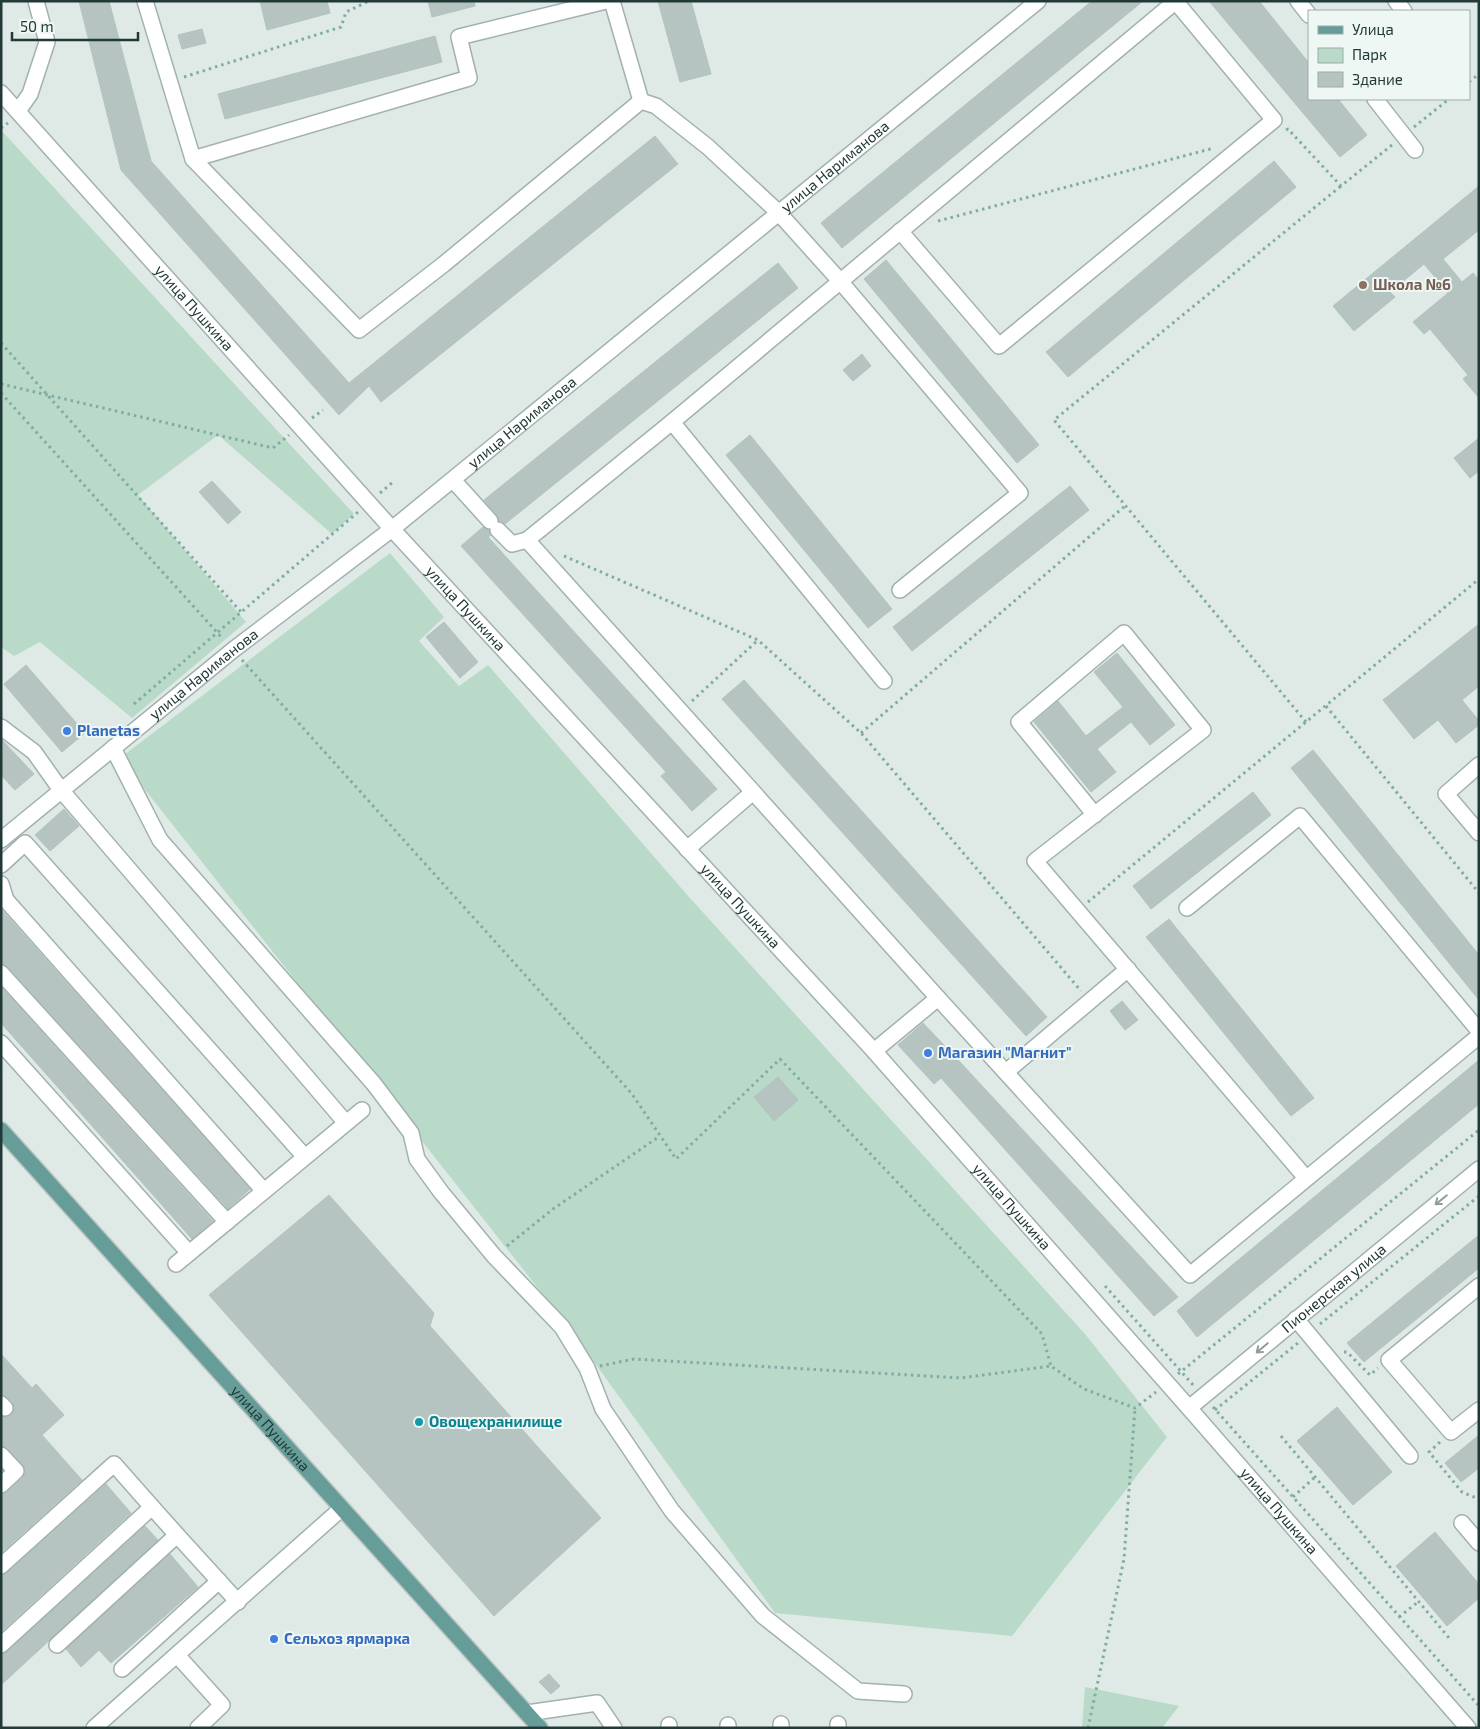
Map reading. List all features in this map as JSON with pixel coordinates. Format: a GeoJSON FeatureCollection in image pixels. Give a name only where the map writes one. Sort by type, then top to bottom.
{"type":"FeatureCollection","features":[{"type":"Feature","properties":{"kind":"main road","name":"улица Пушкина"},"geometry":{"type":"LineString","coordinates":[[1,1130],[540,1728]]}},
{"type":"Feature","properties":{"kind":"street"},"geometry":{"type":"LineString","coordinates":[[18,111],[30,94],[47,42],[36,1]]}},
{"type":"Feature","properties":{"kind":"street"},"geometry":{"type":"LineString","coordinates":[[145,1],[193,159],[359,330],[444,264],[640,101]]}},
{"type":"Feature","properties":{"kind":"street"},"geometry":{"type":"LineString","coordinates":[[193,159],[469,78],[459,37],[606,1]]}},
{"type":"Feature","properties":{"kind":"street"},"geometry":{"type":"LineString","coordinates":[[612,1],[640,101]]}},
{"type":"Feature","properties":{"kind":"street","name":"улица Нариманова"},"geometry":{"type":"LineString","coordinates":[[3,833],[61,790],[233,650],[453,480],[1038,1]]}},
{"type":"Feature","properties":{"kind":"street"},"geometry":{"type":"LineString","coordinates":[[1298,1],[1308,14]]}},
{"type":"Feature","properties":{"kind":"street"},"geometry":{"type":"LineString","coordinates":[[453,480],[512,544],[527,540],[672,422],[900,231],[1176,2],[1274,120],[999,346],[900,231]]}},
{"type":"Feature","properties":{"kind":"street","name":"улица Пушкина"},"geometry":{"type":"LineString","coordinates":[[1,93],[392,529],[874,1052],[1189,1408],[1468,1728]]}},
{"type":"Feature","properties":{"kind":"street"},"geometry":{"type":"LineString","coordinates":[[1376,100],[1415,150]]}},
{"type":"Feature","properties":{"kind":"street"},"geometry":{"type":"LineString","coordinates":[[640,101],[656,106],[693,135],[778,212],[840,281],[1020,493],[900,590]]}},
{"type":"Feature","properties":{"kind":"street"},"geometry":{"type":"LineString","coordinates":[[672,422],[884,681]]}},
{"type":"Feature","properties":{"kind":"street"},"geometry":{"type":"LineString","coordinates":[[527,540],[938,998],[1190,1275],[1479,1036]]}},
{"type":"Feature","properties":{"kind":"street"},"geometry":{"type":"LineString","coordinates":[[1095,815],[1019,722],[1124,633],[1204,730],[1095,815],[1035,861],[1306,1178]]}},
{"type":"Feature","properties":{"kind":"street"},"geometry":{"type":"LineString","coordinates":[[1,727],[34,752],[61,790],[346,1123]]}},
{"type":"Feature","properties":{"kind":"street"},"geometry":{"type":"LineString","coordinates":[[113,748],[160,840],[374,1084],[411,1133],[417,1159],[440,1192],[494,1256],[562,1326],[587,1368],[603,1409],[672,1511],[763,1616],[858,1691],[904,1694]]}},
{"type":"Feature","properties":{"kind":"street"},"geometry":{"type":"LineString","coordinates":[[1479,765],[1446,794],[1479,833]]}},
{"type":"Feature","properties":{"kind":"street"},"geometry":{"type":"LineString","coordinates":[[687,849],[753,792]]}},
{"type":"Feature","properties":{"kind":"street"},"geometry":{"type":"LineString","coordinates":[[1187,908],[1300,816],[1479,1031]]}},
{"type":"Feature","properties":{"kind":"street"},"geometry":{"type":"LineString","coordinates":[[1,865],[25,842],[304,1158]]}},
{"type":"Feature","properties":{"kind":"street"},"geometry":{"type":"LineString","coordinates":[[1,884],[6,900],[264,1191]]}},
{"type":"Feature","properties":{"kind":"street"},"geometry":{"type":"LineString","coordinates":[[1006,1072],[1128,969]]}},
{"type":"Feature","properties":{"kind":"street"},"geometry":{"type":"LineString","coordinates":[[1,973],[227,1222]]}},
{"type":"Feature","properties":{"kind":"street"},"geometry":{"type":"LineString","coordinates":[[874,1052],[938,998]]}},
{"type":"Feature","properties":{"kind":"street"},"geometry":{"type":"LineString","coordinates":[[1,1043],[189,1253]]}},
{"type":"Feature","properties":{"kind":"street"},"geometry":{"type":"LineString","coordinates":[[176,1264],[362,1110]]}},
{"type":"Feature","properties":{"kind":"street","name":"Пионерская улица"},"geometry":{"type":"LineString","coordinates":[[1189,1408],[1479,1169]]}},
{"type":"Feature","properties":{"kind":"street"},"geometry":{"type":"LineString","coordinates":[[1479,1286],[1389,1360],[1451,1432],[1479,1410]]}},
{"type":"Feature","properties":{"kind":"street"},"geometry":{"type":"LineString","coordinates":[[1296,1319],[1410,1456]]}},
{"type":"Feature","properties":{"kind":"street"},"geometry":{"type":"LineString","coordinates":[[1,1454],[16,1472],[1,1485]]}},
{"type":"Feature","properties":{"kind":"street"},"geometry":{"type":"LineString","coordinates":[[1,1566],[114,1464],[238,1602]]}},
{"type":"Feature","properties":{"kind":"street"},"geometry":{"type":"LineString","coordinates":[[1,1646],[152,1507]]}},
{"type":"Feature","properties":{"kind":"street"},"geometry":{"type":"LineString","coordinates":[[94,1728],[341,1509]]}},
{"type":"Feature","properties":{"kind":"street"},"geometry":{"type":"LineString","coordinates":[[1462,1523],[1479,1543]]}},
{"type":"Feature","properties":{"kind":"street"},"geometry":{"type":"LineString","coordinates":[[57,1645],[177,1535]]}},
{"type":"Feature","properties":{"kind":"street"},"geometry":{"type":"LineString","coordinates":[[122,1669],[219,1581]]}},
{"type":"Feature","properties":{"kind":"street"},"geometry":{"type":"LineString","coordinates":[[176,1655],[222,1705],[198,1728]]}},
{"type":"Feature","properties":{"kind":"street"},"geometry":{"type":"LineString","coordinates":[[527,1713],[597,1703],[614,1728]]}},
{"type":"Feature","properties":{"kind":"path"},"geometry":{"type":"LineString","coordinates":[[170,82],[341,28],[346,12],[369,1]]}},
{"type":"Feature","properties":{"kind":"path"},"geometry":{"type":"LineString","coordinates":[[1306,722],[1054,420],[1341,186]]}},
{"type":"Feature","properties":{"kind":"path"},"geometry":{"type":"LineString","coordinates":[[1,343],[241,612]]}},
{"type":"Feature","properties":{"kind":"path"},"geometry":{"type":"LineString","coordinates":[[1,384],[273,448],[323,410]]}},
{"type":"Feature","properties":{"kind":"path"},"geometry":{"type":"LineString","coordinates":[[1,392],[632,1094],[676,1159],[780,1059],[1042,1334],[1051,1366],[1084,1390],[1134,1408]]}},
{"type":"Feature","properties":{"kind":"path"},"geometry":{"type":"LineString","coordinates":[[134,704],[393,482]]}},
{"type":"Feature","properties":{"kind":"path"},"geometry":{"type":"LineString","coordinates":[[861,733],[1125,506]]}},
{"type":"Feature","properties":{"kind":"path"},"geometry":{"type":"LineString","coordinates":[[562,556],[758,640],[861,733],[1083,993]]}},
{"type":"Feature","properties":{"kind":"path"},"geometry":{"type":"LineString","coordinates":[[1078,911],[1479,579]]}},
{"type":"Feature","properties":{"kind":"path"},"geometry":{"type":"LineString","coordinates":[[681,712],[758,640]]}},
{"type":"Feature","properties":{"kind":"path"},"geometry":{"type":"LineString","coordinates":[[1326,706],[1479,893]]}},
{"type":"Feature","properties":{"kind":"path"},"geometry":{"type":"LineString","coordinates":[[1088,1728],[1124,1559],[1134,1408],[1479,1130]]}},
{"type":"Feature","properties":{"kind":"path"},"geometry":{"type":"LineString","coordinates":[[494,1256],[553,1208],[660,1136]]}},
{"type":"Feature","properties":{"kind":"path"},"geometry":{"type":"LineString","coordinates":[[1215,1410],[1479,1196]]}},
{"type":"Feature","properties":{"kind":"path"},"geometry":{"type":"LineString","coordinates":[[1102,1283],[1479,1706]]}},
{"type":"Feature","properties":{"kind":"path"},"geometry":{"type":"LineString","coordinates":[[1323,1352],[1347,1352],[1370,1374],[1389,1360]]}},
{"type":"Feature","properties":{"kind":"path"},"geometry":{"type":"LineString","coordinates":[[587,1368],[634,1359],[961,1378],[1051,1366]]}},
{"type":"Feature","properties":{"kind":"path"},"geometry":{"type":"LineString","coordinates":[[1451,1432],[1430,1452],[1462,1492],[1479,1499]]}},
{"type":"Feature","properties":{"kind":"path"},"geometry":{"type":"LineString","coordinates":[[1281,1436],[1448,1638]]}},
{"type":"Feature","properties":{"kind":"path"},"geometry":{"type":"LineString","coordinates":[[1293,1497],[1315,1478]]}},
{"type":"Feature","properties":{"kind":"path"},"geometry":{"type":"LineString","coordinates":[[1399,1616],[1418,1602]]}},
{"type":"Feature","properties":{"kind":"green space"},"geometry":{"type":"Polygon","coordinates":[[[1,130],[354,514],[332,534],[218,435],[138,495],[246,622],[132,718],[40,642],[14,656],[1,647],[1,130]]]}},
{"type":"Feature","properties":{"kind":"green space"},"geometry":{"type":"Polygon","coordinates":[[[390,553],[444,617],[419,641],[459,686],[488,665],[689,897],[1085,1334],[1167,1437],[1012,1636],[775,1613],[571,1330],[120,758],[390,553]]]}},
{"type":"Feature","properties":{"kind":"green space"},"geometry":{"type":"Polygon","coordinates":[[[1085,1687],[1179,1706],[1162,1728],[1082,1728],[1085,1687]]]}},
{"type":"Feature","properties":{"kind":"building"},"geometry":{"type":"Polygon","coordinates":[[[79,1],[109,1],[151,161],[349,383],[655,136],[678,164],[381,402],[369,386],[339,415],[121,170],[79,1]]]}},
{"type":"Feature","properties":{"kind":"building"},"geometry":{"type":"Polygon","coordinates":[[[260,1],[327,1],[330,13],[267,30],[260,1]]]}},
{"type":"Feature","properties":{"kind":"building"},"geometry":{"type":"Polygon","coordinates":[[[428,1],[474,1],[475,6],[432,17],[428,1]]]}},
{"type":"Feature","properties":{"kind":"building"},"geometry":{"type":"Polygon","coordinates":[[[658,1],[691,1],[711,74],[680,82],[658,1]]]}},
{"type":"Feature","properties":{"kind":"building"},"geometry":{"type":"Polygon","coordinates":[[[1092,1],[1143,1],[842,248],[821,223],[1092,1]]]}},
{"type":"Feature","properties":{"kind":"building"},"geometry":{"type":"Polygon","coordinates":[[[1209,1],[1259,1],[1308,62],[1308,100],[1339,100],[1367,135],[1340,157],[1209,1]]]}},
{"type":"Feature","properties":{"kind":"building"},"geometry":{"type":"Polygon","coordinates":[[[202,29],[206,43],[182,49],[178,35],[202,29]]]}},
{"type":"Feature","properties":{"kind":"building"},"geometry":{"type":"Polygon","coordinates":[[[435,36],[442,62],[225,119],[218,94],[435,36]]]}},
{"type":"Feature","properties":{"kind":"building"},"geometry":{"type":"Polygon","coordinates":[[[1274,161],[1296,187],[1068,377],[1046,352],[1274,161]]]}},
{"type":"Feature","properties":{"kind":"building"},"geometry":{"type":"Polygon","coordinates":[[[1479,186],[1479,230],[1443,259],[1462,282],[1473,273],[1479,280],[1479,398],[1463,379],[1468,375],[1430,329],[1424,334],[1413,322],[1448,293],[1424,264],[1390,292],[1395,297],[1354,331],[1333,306],[1479,186]]]}},
{"type":"Feature","properties":{"kind":"building"},"geometry":{"type":"Polygon","coordinates":[[[886,260],[1039,445],[1017,463],[864,279],[886,260]]]}},
{"type":"Feature","properties":{"kind":"building"},"geometry":{"type":"Polygon","coordinates":[[[778,263],[798,288],[505,524],[499,521],[497,515],[484,500],[778,263]]]}},
{"type":"Feature","properties":{"kind":"building"},"geometry":{"type":"Polygon","coordinates":[[[862,354],[871,366],[853,381],[843,370],[862,354]]]}},
{"type":"Feature","properties":{"kind":"building"},"geometry":{"type":"Polygon","coordinates":[[[750,435],[892,609],[868,628],[726,455],[750,435]]]}},
{"type":"Feature","properties":{"kind":"building"},"geometry":{"type":"Polygon","coordinates":[[[1479,438],[1479,471],[1470,478],[1454,458],[1479,438]]]}},
{"type":"Feature","properties":{"kind":"building"},"geometry":{"type":"Polygon","coordinates":[[[212,481],[241,512],[228,524],[199,492],[212,481]]]}},
{"type":"Feature","properties":{"kind":"building"},"geometry":{"type":"Polygon","coordinates":[[[1070,486],[1089,510],[912,651],[893,627],[1070,486]]]}},
{"type":"Feature","properties":{"kind":"building"},"geometry":{"type":"Polygon","coordinates":[[[483,527],[489,530],[491,535],[488,537],[717,789],[692,811],[661,776],[666,772],[461,546],[483,527]]]}},
{"type":"Feature","properties":{"kind":"building"},"geometry":{"type":"Polygon","coordinates":[[[444,622],[478,662],[460,678],[426,637],[444,622]]]}},
{"type":"Feature","properties":{"kind":"building"},"geometry":{"type":"Polygon","coordinates":[[[1479,624],[1479,686],[1462,700],[1479,721],[1479,725],[1456,743],[1438,720],[1414,739],[1383,700],[1479,624]]]}},
{"type":"Feature","properties":{"kind":"building"},"geometry":{"type":"Polygon","coordinates":[[[1117,653],[1175,725],[1150,745],[1131,722],[1097,749],[1116,772],[1091,792],[1034,722],[1058,701],[1086,736],[1123,707],[1094,672],[1117,653]]]}},
{"type":"Feature","properties":{"kind":"building"},"geometry":{"type":"Polygon","coordinates":[[[26,665],[85,733],[62,752],[4,684],[26,665]]]}},
{"type":"Feature","properties":{"kind":"building"},"geometry":{"type":"Polygon","coordinates":[[[744,680],[1047,1017],[1026,1036],[722,699],[744,680]]]}},
{"type":"Feature","properties":{"kind":"building"},"geometry":{"type":"Polygon","coordinates":[[[1,739],[34,774],[15,790],[1,775],[1,739]]]}},
{"type":"Feature","properties":{"kind":"building"},"geometry":{"type":"Polygon","coordinates":[[[1313,750],[1479,955],[1479,1000],[1291,768],[1313,750]]]}},
{"type":"Feature","properties":{"kind":"building"},"geometry":{"type":"Polygon","coordinates":[[[1253,792],[1271,815],[1151,909],[1133,886],[1253,792]]]}},
{"type":"Feature","properties":{"kind":"building"},"geometry":{"type":"Polygon","coordinates":[[[64,809],[79,826],[50,851],[35,835],[64,809]]]}},
{"type":"Feature","properties":{"kind":"building"},"geometry":{"type":"Polygon","coordinates":[[[1,909],[250,1189],[228,1209],[8,967],[1,964],[1,909]]]}},
{"type":"Feature","properties":{"kind":"building"},"geometry":{"type":"Polygon","coordinates":[[[1169,919],[1314,1098],[1291,1116],[1146,937],[1169,919]]]}},
{"type":"Feature","properties":{"kind":"building"},"geometry":{"type":"Polygon","coordinates":[[[1,987],[213,1221],[192,1239],[1,1023],[1,987]]]}},
{"type":"Feature","properties":{"kind":"building"},"geometry":{"type":"Polygon","coordinates":[[[1122,1001],[1138,1020],[1125,1030],[1110,1011],[1122,1001]]]}},
{"type":"Feature","properties":{"kind":"building"},"geometry":{"type":"Polygon","coordinates":[[[923,1023],[1178,1297],[1154,1316],[941,1078],[934,1084],[898,1045],[923,1023]]]}},
{"type":"Feature","properties":{"kind":"building"},"geometry":{"type":"Polygon","coordinates":[[[1479,1060],[1479,1104],[1197,1337],[1177,1311],[1479,1060]]]}},
{"type":"Feature","properties":{"kind":"building"},"geometry":{"type":"Polygon","coordinates":[[[778,1077],[798,1100],[774,1121],[754,1097],[778,1077]]]}},
{"type":"Feature","properties":{"kind":"building","name":"Овощехранилище"},"geometry":{"type":"Polygon","coordinates":[[[329,1195],[434,1313],[430,1326],[601,1518],[494,1616],[209,1295],[329,1195]]]}},
{"type":"Feature","properties":{"kind":"building"},"geometry":{"type":"Polygon","coordinates":[[[1479,1235],[1479,1268],[1364,1362],[1347,1343],[1479,1235]]]}},
{"type":"Feature","properties":{"kind":"building"},"geometry":{"type":"Polygon","coordinates":[[[1,1354],[32,1388],[36,1384],[64,1415],[42,1435],[82,1480],[1,1553],[1,1494],[7,1492],[22,1478],[25,1469],[8,1449],[1,1446],[1,1416],[8,1417],[14,1410],[12,1401],[1,1395],[1,1354]]]}},
{"type":"Feature","properties":{"kind":"building"},"geometry":{"type":"Polygon","coordinates":[[[1337,1407],[1392,1472],[1353,1505],[1297,1441],[1337,1407]]]}},
{"type":"Feature","properties":{"kind":"building"},"geometry":{"type":"Polygon","coordinates":[[[1479,1435],[1479,1468],[1461,1482],[1445,1463],[1479,1435]]]}},
{"type":"Feature","properties":{"kind":"building"},"geometry":{"type":"Polygon","coordinates":[[[106,1484],[131,1513],[1,1632],[1,1575],[7,1573],[106,1484]]]}},
{"type":"Feature","properties":{"kind":"building"},"geometry":{"type":"Polygon","coordinates":[[[145,1526],[158,1540],[1,1685],[1,1654],[7,1652],[145,1526]]]}},
{"type":"Feature","properties":{"kind":"building"},"geometry":{"type":"Polygon","coordinates":[[[1435,1532],[1479,1584],[1479,1598],[1447,1626],[1396,1566],[1435,1532]]]}},
{"type":"Feature","properties":{"kind":"building"},"geometry":{"type":"Polygon","coordinates":[[[170,1554],[198,1587],[111,1663],[99,1650],[81,1667],[66,1649],[170,1554]]]}},
{"type":"Feature","properties":{"kind":"building"},"geometry":{"type":"Polygon","coordinates":[[[549,1674],[560,1686],[551,1694],[539,1682],[549,1674]]]}},
{"type":"Feature","properties":{"kind":"place","name":"Школа №6"},"geometry":{"type":"Point","coordinates":[1363,285]}},
{"type":"Feature","properties":{"kind":"place","name":"Planetas"},"geometry":{"type":"Point","coordinates":[67,731]}},
{"type":"Feature","properties":{"kind":"place","name":"Магазин \"Магнит\""},"geometry":{"type":"Point","coordinates":[928,1053]}},
{"type":"Feature","properties":{"kind":"place","name":"Овощехранилище"},"geometry":{"type":"Point","coordinates":[419,1422]}},
{"type":"Feature","properties":{"kind":"place","name":"Сельхоз ярмарка"},"geometry":{"type":"Point","coordinates":[274,1639]}}]}
